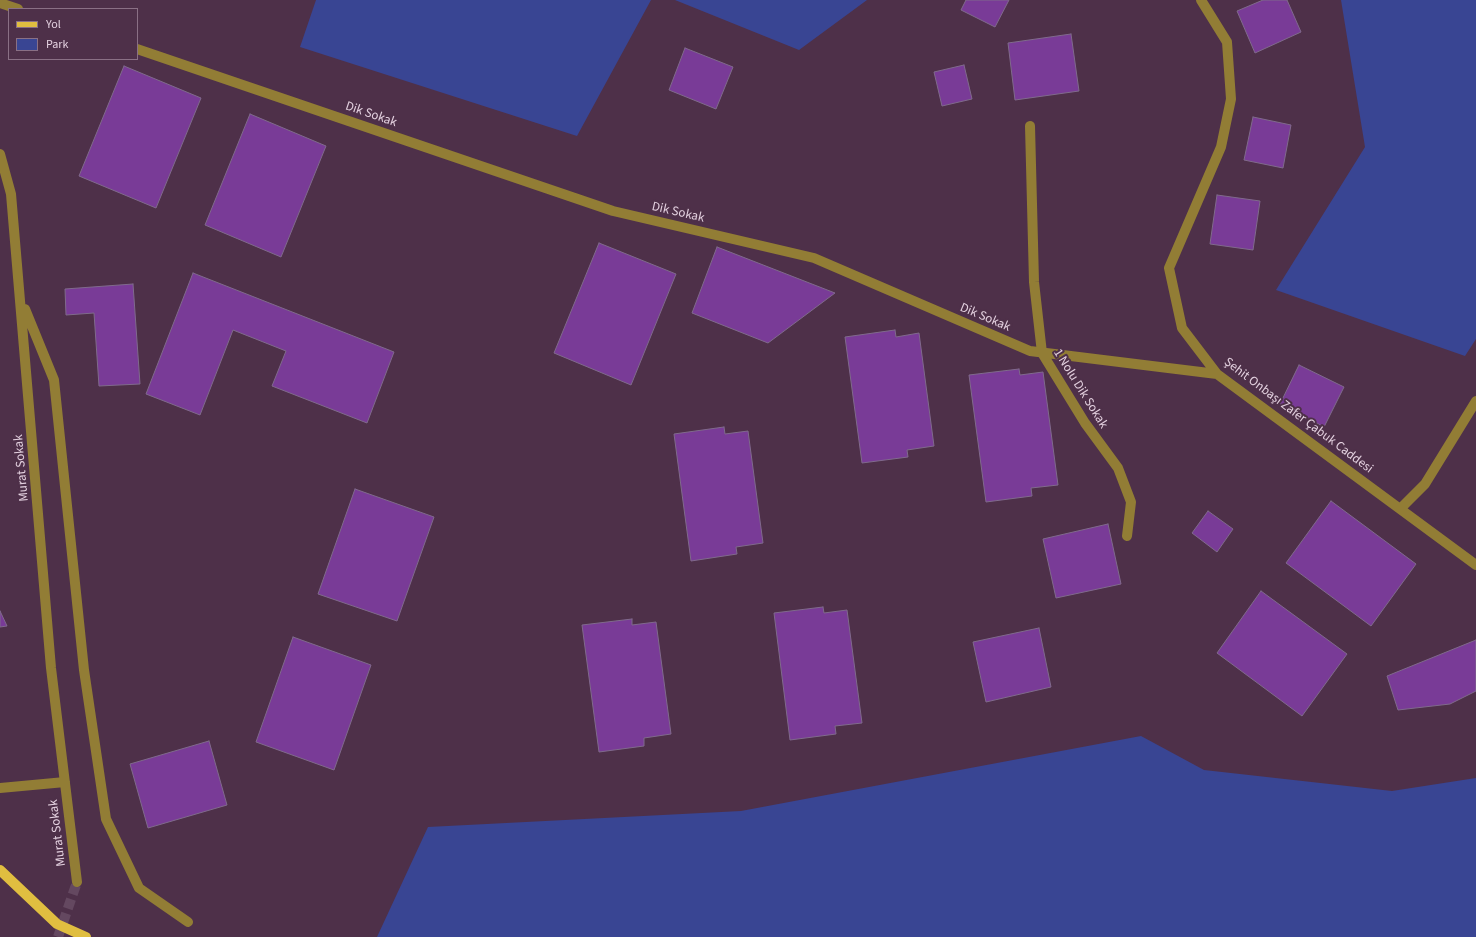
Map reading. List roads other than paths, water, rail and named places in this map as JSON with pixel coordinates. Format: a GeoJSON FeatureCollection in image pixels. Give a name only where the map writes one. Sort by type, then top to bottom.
{"type":"FeatureCollection","features":[{"type":"Feature","properties":{"kind":"main road"},"geometry":{"type":"LineString","coordinates":[[0,870],[57,924],[86,937]]}},
{"type":"Feature","properties":{"kind":"street","name":"Şehit Onbaşı Zafer Çabuk Caddesi"},"geometry":{"type":"LineString","coordinates":[[1201,0],[1226,42],[1231,99],[1221,147],[1169,268],[1182,328],[1217,374],[1476,565]]}},
{"type":"Feature","properties":{"kind":"street"},"geometry":{"type":"LineString","coordinates":[[0,3],[15,8]]}},
{"type":"Feature","properties":{"kind":"street","name":"Dik Sokak"},"geometry":{"type":"LineString","coordinates":[[138,49],[613,211],[814,258],[1030,351],[1217,374]]}},
{"type":"Feature","properties":{"kind":"street","name":"1 Nolu Dik Sokak"},"geometry":{"type":"LineString","coordinates":[[1030,126],[1034,282],[1042,353],[1085,423],[1118,468],[1131,502],[1127,536]]}},
{"type":"Feature","properties":{"kind":"street","name":"Murat Sokak"},"geometry":{"type":"LineString","coordinates":[[0,154],[11,194],[51,668],[77,882]]}},
{"type":"Feature","properties":{"kind":"street"},"geometry":{"type":"LineString","coordinates":[[21,300],[54,380],[84,670],[106,819],[139,888],[188,922]]}},
{"type":"Feature","properties":{"kind":"street"},"geometry":{"type":"LineString","coordinates":[[1400,509],[1425,484],[1476,401]]}},
{"type":"Feature","properties":{"kind":"street","name":"Murat Sokak"},"geometry":{"type":"LineString","coordinates":[[0,788],[65,782]]}},
{"type":"Feature","properties":{"kind":"tunnel"},"geometry":{"type":"LineString","coordinates":[[58,937],[77,882]]}}]}
